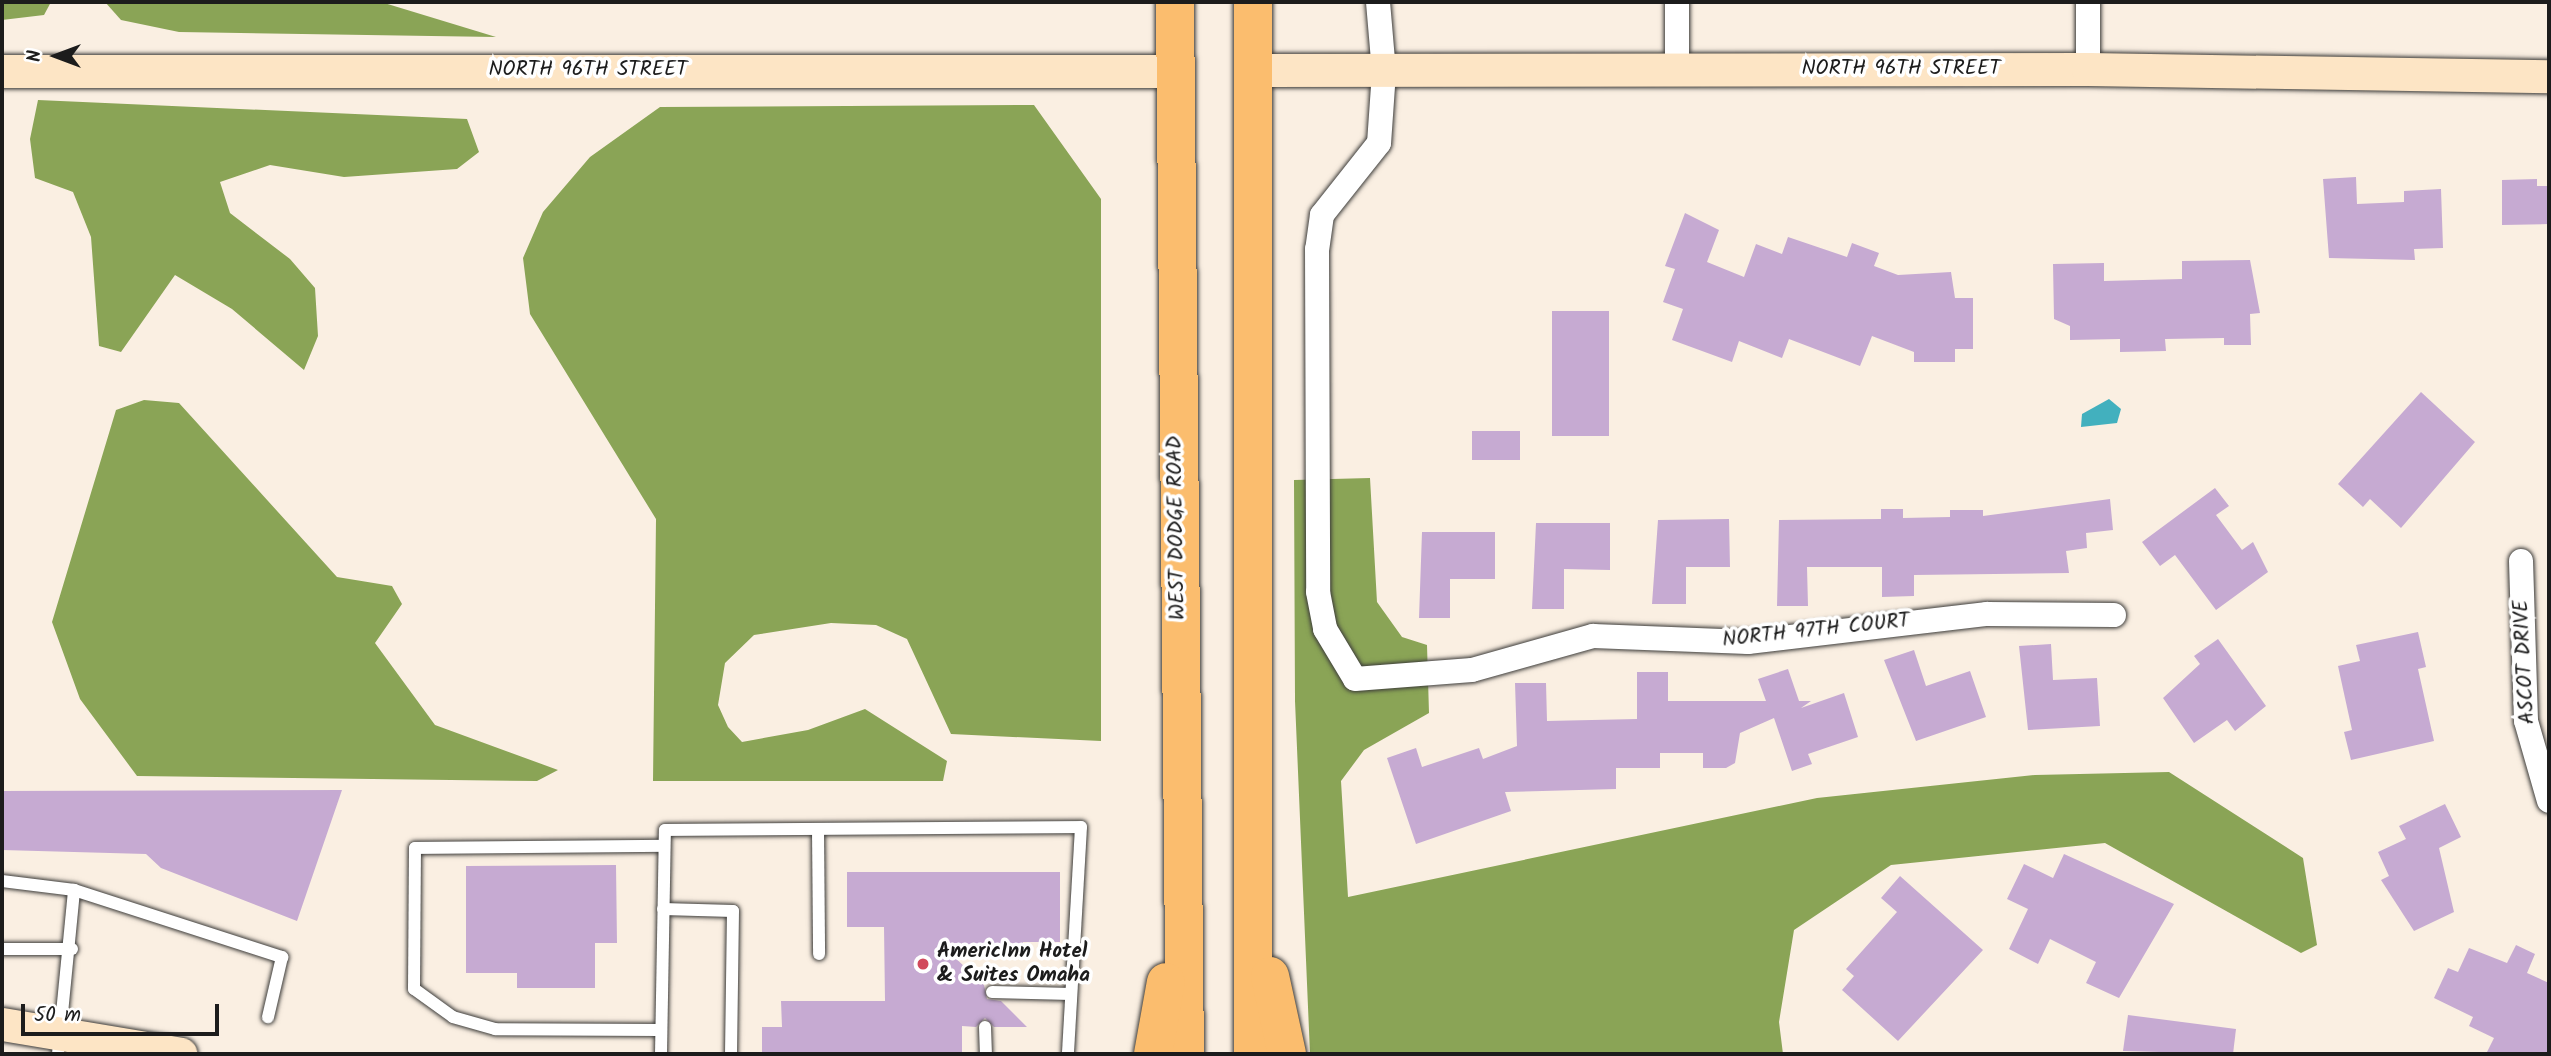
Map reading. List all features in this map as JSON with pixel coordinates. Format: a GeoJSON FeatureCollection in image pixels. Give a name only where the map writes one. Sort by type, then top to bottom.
{"type":"FeatureCollection","features":[{"type":"Feature","properties":{"kind":"highway","name":"WEST DODGE ROAD"},"geometry":{"type":"LineString","coordinates":[[1175,2],[1181,869],[1185,1054]]}},
{"type":"Feature","properties":{"kind":"highway"},"geometry":{"type":"LineString","coordinates":[[1253,2],[1253,1054]]}},
{"type":"Feature","properties":{"kind":"highway"},"geometry":{"type":"LineString","coordinates":[[1153,1054],[1181,869]]}},
{"type":"Feature","properties":{"kind":"highway"},"geometry":{"type":"LineString","coordinates":[[1253,871],[1287,1054]]}},
{"type":"Feature","properties":{"kind":"street"},"geometry":{"type":"LineString","coordinates":[[1378,2],[1384,72]]}},
{"type":"Feature","properties":{"kind":"street"},"geometry":{"type":"LineString","coordinates":[[1677,2],[1677,69]]}},
{"type":"Feature","properties":{"kind":"street"},"geometry":{"type":"LineString","coordinates":[[2088,2],[2088,69]]}},
{"type":"Feature","properties":{"kind":"street","name":"NORTH 96TH STREET"},"geometry":{"type":"LineString","coordinates":[[1252,70],[1384,72],[2088,69],[2549,76]]}},
{"type":"Feature","properties":{"kind":"street","name":"NORTH 96TH STREET"},"geometry":{"type":"LineString","coordinates":[[2,71],[1174,71]]}},
{"type":"Feature","properties":{"kind":"street","name":"NORTH 97TH COURT"},"geometry":{"type":"LineString","coordinates":[[1384,72],[1379,143],[1322,215],[1317,248],[1318,592],[1325,629],[1355,679],[1472,670],[1594,636],[1748,642],[1987,614],[2114,615]]}},
{"type":"Feature","properties":{"kind":"street","name":"ASCOT DRIVE"},"geometry":{"type":"LineString","coordinates":[[2521,561],[2526,721],[2549,801]]}},
{"type":"Feature","properties":{"kind":"street"},"geometry":{"type":"LineString","coordinates":[[2,1024],[64,1046],[181,1054]]}},
{"type":"Feature","properties":{"kind":"lane"},"geometry":{"type":"LineString","coordinates":[[661,1054],[665,830],[1081,827],[1068,1054]]}},
{"type":"Feature","properties":{"kind":"lane"},"geometry":{"type":"LineString","coordinates":[[818,829],[819,954]]}},
{"type":"Feature","properties":{"kind":"lane"},"geometry":{"type":"LineString","coordinates":[[661,1030],[495,1029],[453,1017],[414,989],[415,848],[664,846]]}},
{"type":"Feature","properties":{"kind":"lane"},"geometry":{"type":"LineString","coordinates":[[2,881],[75,890],[282,957],[268,1017]]}},
{"type":"Feature","properties":{"kind":"lane"},"geometry":{"type":"LineString","coordinates":[[64,1046],[75,890]]}},
{"type":"Feature","properties":{"kind":"lane"},"geometry":{"type":"LineString","coordinates":[[663,909],[733,911],[731,1054]]}},
{"type":"Feature","properties":{"kind":"lane"},"geometry":{"type":"LineString","coordinates":[[2,950],[72,949]]}},
{"type":"Feature","properties":{"kind":"lane"},"geometry":{"type":"LineString","coordinates":[[992,992],[1071,994]]}},
{"type":"Feature","properties":{"kind":"lane"},"geometry":{"type":"LineString","coordinates":[[985,1027],[986,1054]]}},
{"type":"Feature","properties":{"kind":"green space"},"geometry":{"type":"Polygon","coordinates":[[[2,2],[51,2],[44,15],[2,20],[2,2]]]}},
{"type":"Feature","properties":{"kind":"green space"},"geometry":{"type":"Polygon","coordinates":[[[105,2],[381,2],[496,37],[179,32],[121,20],[105,2]]]}},
{"type":"Feature","properties":{"kind":"green space"},"geometry":{"type":"Polygon","coordinates":[[[38,100],[467,119],[479,152],[457,169],[344,177],[270,165],[220,182],[230,213],[290,259],[315,288],[318,336],[304,370],[232,309],[175,275],[121,352],[99,346],[91,237],[73,192],[35,178],[30,139],[38,100]]]}},
{"type":"Feature","properties":{"kind":"green space"},"geometry":{"type":"Polygon","coordinates":[[[1034,105],[1101,199],[1101,741],[951,734],[907,639],[876,625],[831,623],[754,635],[725,663],[718,705],[728,727],[742,742],[808,730],[865,709],[947,761],[943,781],[653,781],[656,519],[530,314],[523,258],[543,212],[590,157],[660,107],[1034,105]]]}},
{"type":"Feature","properties":{"kind":"green space"},"geometry":{"type":"Polygon","coordinates":[[[144,400],[179,403],[337,577],[392,586],[402,604],[375,643],[435,725],[558,770],[537,781],[137,776],[80,699],[52,622],[116,410],[144,400]]]}},
{"type":"Feature","properties":{"kind":"green space"},"geometry":{"type":"Polygon","coordinates":[[[1370,478],[1377,602],[1402,637],[1427,645],[1429,713],[1364,750],[1341,781],[1348,897],[1817,798],[2035,775],[2169,772],[2303,858],[2317,945],[2301,953],[2105,843],[1891,865],[1794,930],[1779,1022],[1783,1054],[1310,1054],[1295,701],[1294,480],[1370,478]]]}},
{"type":"Feature","properties":{"kind":"water"},"geometry":{"type":"Polygon","coordinates":[[[2109,399],[2121,409],[2117,423],[2081,427],[2082,414],[2109,399]]]}},
{"type":"Feature","properties":{"kind":"building"},"geometry":{"type":"Polygon","coordinates":[[[2356,177],[2357,204],[2404,202],[2404,191],[2441,189],[2443,248],[2414,249],[2415,260],[2329,258],[2323,179],[2356,177]]]}},
{"type":"Feature","properties":{"kind":"building"},"geometry":{"type":"Polygon","coordinates":[[[2537,179],[2537,186],[2549,186],[2549,224],[2502,225],[2502,180],[2537,179]]]}},
{"type":"Feature","properties":{"kind":"building"},"geometry":{"type":"Polygon","coordinates":[[[1685,213],[1719,230],[1707,262],[1744,277],[1756,244],[1782,254],[1788,237],[1847,257],[1852,243],[1879,253],[1874,266],[1898,275],[1951,272],[1955,298],[1973,298],[1973,349],[1955,349],[1955,362],[1914,362],[1914,352],[1872,336],[1860,366],[1789,339],[1782,358],[1739,341],[1732,362],[1672,340],[1683,309],[1663,302],[1675,269],[1665,266],[1685,213]]]}},
{"type":"Feature","properties":{"kind":"building"},"geometry":{"type":"Polygon","coordinates":[[[2250,260],[2260,313],[2250,314],[2251,345],[2224,345],[2224,338],[2165,339],[2166,351],[2120,352],[2120,339],[2070,340],[2070,326],[2054,319],[2053,264],[2104,263],[2104,281],[2182,279],[2182,261],[2250,260]]]}},
{"type":"Feature","properties":{"kind":"building"},"geometry":{"type":"Polygon","coordinates":[[[1552,311],[1609,311],[1609,436],[1552,436],[1552,311]]]}},
{"type":"Feature","properties":{"kind":"building"},"geometry":{"type":"Polygon","coordinates":[[[2421,392],[2475,442],[2401,528],[2370,499],[2363,507],[2338,484],[2421,392]]]}},
{"type":"Feature","properties":{"kind":"building"},"geometry":{"type":"Polygon","coordinates":[[[1472,431],[1520,431],[1520,460],[1472,460],[1472,431]]]}},
{"type":"Feature","properties":{"kind":"building"},"geometry":{"type":"Polygon","coordinates":[[[2215,488],[2229,506],[2216,515],[2242,550],[2253,542],[2268,572],[2216,610],[2175,555],[2160,566],[2142,542],[2215,488]]]}},
{"type":"Feature","properties":{"kind":"building"},"geometry":{"type":"Polygon","coordinates":[[[2110,499],[2113,530],[2086,533],[2087,548],[2066,551],[2069,573],[1914,575],[1914,596],[1882,597],[1882,567],[1807,567],[1808,606],[1777,606],[1779,520],[1881,519],[1881,509],[1903,509],[1903,518],[1950,517],[1950,510],[1983,510],[1983,516],[2110,499]]]}},
{"type":"Feature","properties":{"kind":"building"},"geometry":{"type":"Polygon","coordinates":[[[1729,519],[1730,567],[1686,567],[1686,604],[1652,604],[1658,520],[1729,519]]]}},
{"type":"Feature","properties":{"kind":"building"},"geometry":{"type":"Polygon","coordinates":[[[1536,523],[1610,523],[1610,570],[1564,569],[1564,609],[1532,609],[1536,523]]]}},
{"type":"Feature","properties":{"kind":"building"},"geometry":{"type":"Polygon","coordinates":[[[1422,532],[1495,532],[1495,579],[1450,579],[1450,618],[1419,618],[1422,532]]]}},
{"type":"Feature","properties":{"kind":"building"},"geometry":{"type":"Polygon","coordinates":[[[2418,632],[2426,667],[2418,669],[2434,741],[2351,760],[2344,732],[2352,730],[2338,666],[2360,661],[2356,645],[2418,632]]]}},
{"type":"Feature","properties":{"kind":"building"},"geometry":{"type":"Polygon","coordinates":[[[2218,639],[2266,706],[2235,731],[2227,720],[2194,743],[2163,698],[2200,664],[2194,656],[2218,639]]]}},
{"type":"Feature","properties":{"kind":"building"},"geometry":{"type":"Polygon","coordinates":[[[2051,644],[2053,680],[2097,678],[2100,726],[2028,730],[2019,646],[2051,644]]]}},
{"type":"Feature","properties":{"kind":"building"},"geometry":{"type":"Polygon","coordinates":[[[1914,650],[1926,686],[1970,671],[1986,717],[1916,741],[1884,660],[1914,650]]]}},
{"type":"Feature","properties":{"kind":"building"},"geometry":{"type":"Polygon","coordinates":[[[1788,669],[1799,701],[1811,701],[1801,708],[1844,693],[1858,737],[1808,754],[1812,764],[1792,771],[1774,718],[1740,733],[1735,763],[1726,768],[1703,768],[1703,753],[1660,753],[1660,768],[1616,768],[1616,789],[1505,792],[1511,811],[1416,844],[1387,758],[1416,748],[1422,767],[1479,748],[1483,759],[1517,746],[1515,683],[1546,683],[1547,721],[1637,719],[1637,672],[1668,672],[1668,701],[1766,701],[1758,679],[1788,669]]]}},
{"type":"Feature","properties":{"kind":"building"},"geometry":{"type":"Polygon","coordinates":[[[342,790],[297,921],[161,868],[146,854],[2,850],[2,791],[342,790]]]}},
{"type":"Feature","properties":{"kind":"building"},"geometry":{"type":"Polygon","coordinates":[[[2445,804],[2461,837],[2439,848],[2454,912],[2414,931],[2381,880],[2389,876],[2378,852],[2406,839],[2399,826],[2445,804]]]}},
{"type":"Feature","properties":{"kind":"building"},"geometry":{"type":"Polygon","coordinates":[[[2064,854],[2174,904],[2119,998],[2086,983],[2096,962],[2050,939],[2038,964],[2009,949],[2028,909],[2007,899],[2024,864],[2053,878],[2064,854]]]}},
{"type":"Feature","properties":{"kind":"building"},"geometry":{"type":"Polygon","coordinates":[[[616,865],[617,943],[595,943],[595,988],[517,988],[517,973],[466,973],[466,866],[616,865]]]}},
{"type":"Feature","properties":{"kind":"building","name":"AmericInn Hotel & Suites Omaha"},"geometry":{"type":"Polygon","coordinates":[[[847,872],[1060,872],[1060,942],[1023,942],[1023,952],[949,952],[984,985],[987,999],[1001,1001],[1027,1027],[994,1027],[985,1018],[976,1027],[962,1026],[962,1054],[762,1054],[762,1027],[782,1027],[781,1001],[885,1001],[884,927],[847,927],[847,872]]]}},
{"type":"Feature","properties":{"kind":"building"},"geometry":{"type":"Polygon","coordinates":[[[1900,876],[1983,950],[1898,1041],[1842,990],[1854,976],[1846,969],[1897,912],[1881,898],[1900,876]]]}},
{"type":"Feature","properties":{"kind":"building"},"geometry":{"type":"Polygon","coordinates":[[[2516,945],[2535,954],[2527,973],[2549,983],[2549,1054],[2486,1054],[2494,1038],[2469,1026],[2473,1017],[2434,998],[2448,968],[2458,972],[2469,948],[2507,963],[2516,945]]]}},
{"type":"Feature","properties":{"kind":"building"},"geometry":{"type":"Polygon","coordinates":[[[2128,1015],[2236,1029],[2233,1054],[2123,1051],[2128,1015]]]}},
{"type":"Feature","properties":{"kind":"place","name":"AmericInn Hotel & Suites Omaha"},"geometry":{"type":"Point","coordinates":[923,964]}}]}
